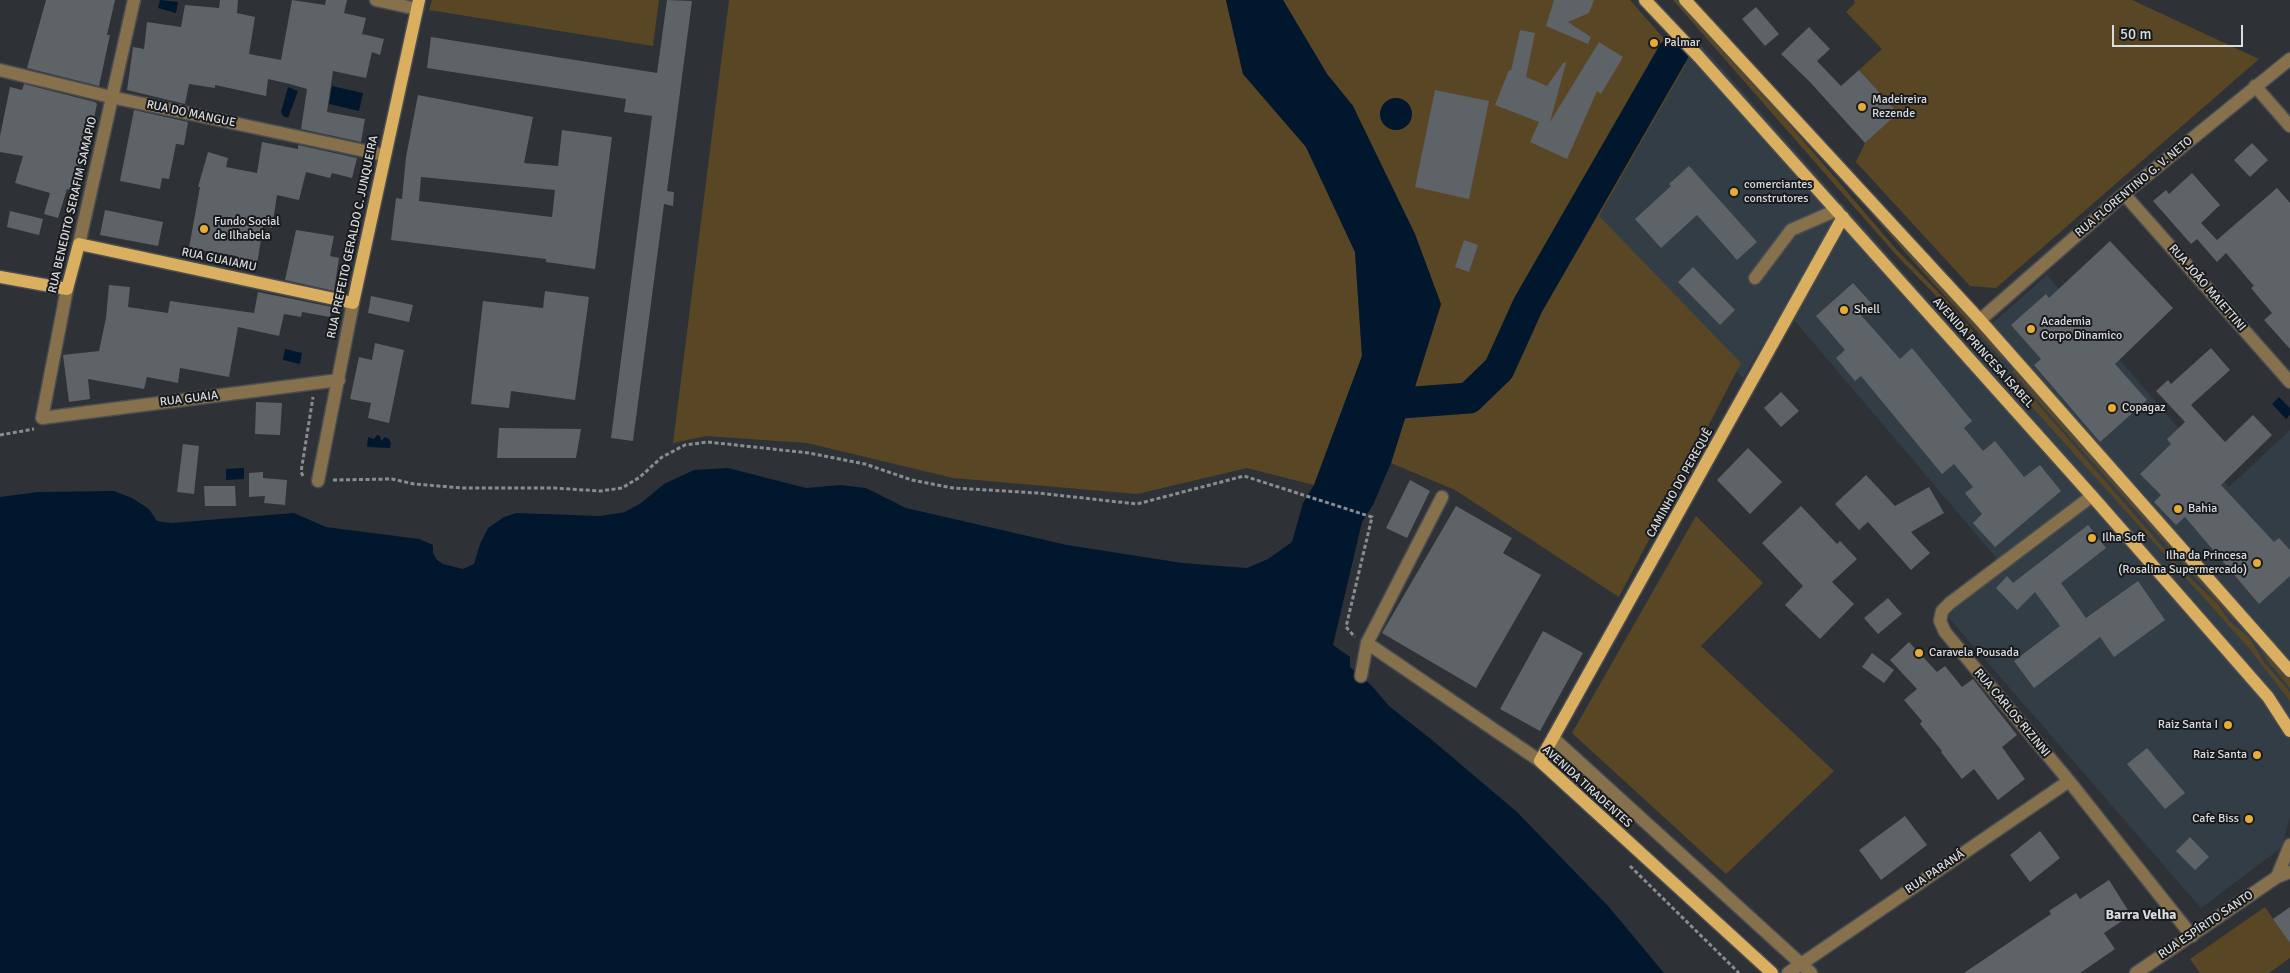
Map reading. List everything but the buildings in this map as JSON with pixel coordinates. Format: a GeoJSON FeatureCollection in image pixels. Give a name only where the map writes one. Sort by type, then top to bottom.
{"type":"FeatureCollection","features":[{"type":"Feature","properties":{"kind":"main road","name":"AVENIDA PRINCESA ISABEL"},"geometry":{"type":"LineString","coordinates":[[1645,0],[1840,214],[2092,496],[2268,697],[2290,731]]}},
{"type":"Feature","properties":{"kind":"main road","name":"AVENIDA PRINCESA ISABEL"},"geometry":{"type":"LineString","coordinates":[[1685,0],[1980,320],[2290,671]]}},
{"type":"Feature","properties":{"kind":"main road","name":"RUA PREFEITO GERALDO C. JUNQUEIRA"},"geometry":{"type":"LineString","coordinates":[[353,303],[418,4]]}},
{"type":"Feature","properties":{"kind":"main road","name":"CAMINHO DO PEREQUÊ"},"geometry":{"type":"LineString","coordinates":[[1540,761],[1840,214]]}},
{"type":"Feature","properties":{"kind":"main road","name":"RUA BENEDITO SERAFIM SAMAPIO"},"geometry":{"type":"LineString","coordinates":[[67,289],[79,244]]}},
{"type":"Feature","properties":{"kind":"main road","name":"RUA GUAIAMU"},"geometry":{"type":"LineString","coordinates":[[79,244],[353,303]]}},
{"type":"Feature","properties":{"kind":"main road"},"geometry":{"type":"LineString","coordinates":[[0,277],[67,289]]}},
{"type":"Feature","properties":{"kind":"main road","name":"AVENIDA TIRADENTES"},"geometry":{"type":"LineString","coordinates":[[1540,761],[1772,973]]}},
{"type":"Feature","properties":{"kind":"street","name":"RUA BENEDITO SERAFIM SAMAPIO"},"geometry":{"type":"LineString","coordinates":[[79,244],[134,0]]}},
{"type":"Feature","properties":{"kind":"street"},"geometry":{"type":"LineString","coordinates":[[376,0],[418,4]]}},
{"type":"Feature","properties":{"kind":"street","name":"RUA FLORENTINO G. V. NETO"},"geometry":{"type":"LineString","coordinates":[[1980,320],[2124,194],[2290,59]]}},
{"type":"Feature","properties":{"kind":"street","name":"RUA DO MANGUE"},"geometry":{"type":"LineString","coordinates":[[0,70],[111,97],[384,155]]}},
{"type":"Feature","properties":{"kind":"street"},"geometry":{"type":"LineString","coordinates":[[2255,86],[2290,126]]}},
{"type":"Feature","properties":{"kind":"street","name":"RUA JOÃO MAIETTINI"},"geometry":{"type":"LineString","coordinates":[[2124,194],[2290,382]]}},
{"type":"Feature","properties":{"kind":"street"},"geometry":{"type":"LineString","coordinates":[[1755,278],[1791,230],[1840,214]]}},
{"type":"Feature","properties":{"kind":"street","name":"RUA BENEDITO SERAFIM SAMAPIO"},"geometry":{"type":"LineString","coordinates":[[40,422],[67,289]]}},
{"type":"Feature","properties":{"kind":"street","name":"RUA PREFEITO GERALDO C. JUNQUEIRA"},"geometry":{"type":"LineString","coordinates":[[318,481],[353,303]]}},
{"type":"Feature","properties":{"kind":"street","name":"RUA GUAIA"},"geometry":{"type":"LineString","coordinates":[[40,422],[44,418],[339,380]]}},
{"type":"Feature","properties":{"kind":"street","name":"RUA CARLOS RIZINNI"},"geometry":{"type":"LineString","coordinates":[[2092,496],[1950,603],[1942,611],[1940,621],[1945,632],[2069,781],[2192,936]]}},
{"type":"Feature","properties":{"kind":"street"},"geometry":{"type":"LineString","coordinates":[[1360,676],[1366,646],[1442,497]]}},
{"type":"Feature","properties":{"kind":"street","name":"AVENIDA TIRADENTES"},"geometry":{"type":"LineString","coordinates":[[1366,646],[1540,761]]}},
{"type":"Feature","properties":{"kind":"street","name":"AVENIDA TIRADENTES"},"geometry":{"type":"LineString","coordinates":[[1553,738],[1811,973]]}},
{"type":"Feature","properties":{"kind":"street","name":"RUA PARANÁ"},"geometry":{"type":"LineString","coordinates":[[1788,973],[2069,781]]}},
{"type":"Feature","properties":{"kind":"street"},"geometry":{"type":"LineString","coordinates":[[2277,877],[2290,845]]}},
{"type":"Feature","properties":{"kind":"street","name":"RUA ESPÍRITO SANTO"},"geometry":{"type":"LineString","coordinates":[[2136,973],[2277,877],[2290,872]]}},
{"type":"Feature","properties":{"kind":"path"},"geometry":{"type":"LineString","coordinates":[[312,392],[314,403],[301,472],[304,477],[318,481],[392,479],[414,484],[463,488],[554,488],[600,491],[622,488],[640,478],[662,456],[685,445],[708,442],[809,453],[865,464],[912,480],[953,488],[1038,493],[1137,504],[1244,476],[1372,517],[1346,627],[1366,646]]}},
{"type":"Feature","properties":{"kind":"path"},"geometry":{"type":"LineString","coordinates":[[0,435],[40,422]]}},
{"type":"Feature","properties":{"kind":"path"},"geometry":{"type":"LineString","coordinates":[[1628,864],[1739,973]]}},
{"type":"Feature","properties":{"kind":"shaded area"},"geometry":{"type":"Polygon","coordinates":[[[432,0],[659,0],[653,46],[429,10],[432,0]]]}},
{"type":"Feature","properties":{"kind":"shaded area"},"geometry":{"type":"Polygon","coordinates":[[[729,0],[1226,0],[1243,74],[1306,147],[1355,252],[1362,356],[1314,485],[1247,468],[1137,494],[953,478],[807,443],[706,436],[673,443],[729,0]]]}},
{"type":"Feature","properties":{"kind":"shaded area"},"geometry":{"type":"Polygon","coordinates":[[[1283,0],[1630,0],[1686,64],[1599,216],[1741,363],[1619,597],[1455,490],[1391,463],[1441,304],[1353,106],[1327,74],[1283,0]]]}},
{"type":"Feature","properties":{"kind":"shaded area"},"geometry":{"type":"Polygon","coordinates":[[[1673,0],[1679,0],[1725,49],[1896,249],[1949,303],[1999,362],[1995,365],[1948,308],[1898,257],[1673,0]]]}},
{"type":"Feature","properties":{"kind":"shaded area"},"geometry":{"type":"Polygon","coordinates":[[[1854,0],[2132,0],[2259,59],[1996,288],[1970,286],[1856,162],[1865,143],[1897,113],[1859,70],[1882,49],[1846,12],[1855,3],[1854,0]]]}},
{"type":"Feature","properties":{"kind":"shaded area"},"geometry":{"type":"Polygon","coordinates":[[[1694,37],[1968,345],[2047,275],[2229,487],[2290,430],[2290,816],[2282,847],[2201,908],[1948,617],[1997,559],[1784,308],[1743,378],[1583,231],[1694,37]]]}},
{"type":"Feature","properties":{"kind":"shaded area"},"geometry":{"type":"Polygon","coordinates":[[[1817,151],[2008,355],[2003,360],[1912,260],[1817,151]]]}},
{"type":"Feature","properties":{"kind":"shaded area"},"geometry":{"type":"Polygon","coordinates":[[[2018,367],[2290,673],[2290,688],[2267,660],[2252,633],[2232,618],[2012,371],[2018,367]]]}},
{"type":"Feature","properties":{"kind":"shaded area"},"geometry":{"type":"Polygon","coordinates":[[[2011,373],[2187,575],[2217,603],[2230,622],[2249,637],[2264,662],[2290,692],[2290,701],[2248,647],[2006,378],[2011,373]]]}},
{"type":"Feature","properties":{"kind":"shaded area"},"geometry":{"type":"Polygon","coordinates":[[[1696,516],[1763,583],[1701,646],[1834,771],[1726,874],[1572,733],[1696,516]]]}},
{"type":"Feature","properties":{"kind":"shaded area"},"geometry":{"type":"Polygon","coordinates":[[[2265,907],[2290,943],[2290,958],[2269,973],[2200,973],[2190,959],[2265,907]]]}},
{"type":"Feature","properties":{"kind":"water"},"geometry":{"type":"Polygon","coordinates":[[[160,0],[178,2],[176,13],[158,8],[160,0]]]}},
{"type":"Feature","properties":{"kind":"water"},"geometry":{"type":"Polygon","coordinates":[[[1226,0],[1283,0],[1327,74],[1353,106],[1415,234],[1441,304],[1391,463],[1373,505],[1362,522],[1333,645],[1350,657],[1350,667],[1372,686],[1389,706],[1517,812],[1609,907],[1664,973],[0,973],[0,497],[38,492],[114,491],[132,498],[149,509],[157,521],[171,523],[294,513],[326,527],[419,539],[433,545],[433,553],[437,560],[443,564],[463,569],[474,564],[480,544],[488,528],[504,517],[516,513],[600,516],[625,512],[641,503],[664,484],[694,470],[728,468],[806,488],[840,485],[866,488],[906,508],[1067,545],[1182,563],[1247,568],[1268,559],[1292,542],[1303,503],[1314,485],[1362,356],[1355,252],[1306,147],[1243,74],[1226,0]]]}},
{"type":"Feature","properties":{"kind":"water"},"geometry":{"type":"Polygon","coordinates":[[[332,86],[363,93],[359,111],[329,104],[332,86]]]}},
{"type":"Feature","properties":{"kind":"water"},"geometry":{"type":"Polygon","coordinates":[[[288,87],[298,91],[288,118],[283,116],[281,112],[288,87]]]}},
{"type":"Feature","properties":{"kind":"water"},"geometry":{"type":"Polygon","coordinates":[[[1396,98],[1408,102],[1412,114],[1408,126],[1396,130],[1384,126],[1380,114],[1384,102],[1396,98]]]}},
{"type":"Feature","properties":{"kind":"water"},"geometry":{"type":"Polygon","coordinates":[[[285,349],[302,353],[300,364],[283,360],[285,349]]]}},
{"type":"Feature","properties":{"kind":"water"},"geometry":{"type":"Polygon","coordinates":[[[2279,397],[2290,408],[2290,415],[2286,419],[2272,404],[2279,397]]]}},
{"type":"Feature","properties":{"kind":"water"},"geometry":{"type":"Polygon","coordinates":[[[377,435],[380,436],[381,441],[385,437],[389,439],[391,443],[390,448],[367,447],[368,437],[374,439],[377,435]]]}},
{"type":"Feature","properties":{"kind":"water"},"geometry":{"type":"Polygon","coordinates":[[[244,468],[244,479],[226,480],[226,469],[244,468]]]}},
{"type":"Feature","properties":{"kind":"waterway"},"geometry":{"type":"LineString","coordinates":[[1374,405],[1469,398],[1499,369],[1528,305],[1673,53]]}},
{"type":"Feature","properties":{"kind":"place","name":"Palmar"},"geometry":{"type":"Point","coordinates":[1654,43]}},
{"type":"Feature","properties":{"kind":"place","name":"Madeireira Rezende"},"geometry":{"type":"Point","coordinates":[1862,107]}},
{"type":"Feature","properties":{"kind":"place","name":"comerciantes construtores"},"geometry":{"type":"Point","coordinates":[1734,192]}},
{"type":"Feature","properties":{"kind":"place","name":"Fundo Social de Ilhabela"},"geometry":{"type":"Point","coordinates":[204,229]}},
{"type":"Feature","properties":{"kind":"place","name":"Shell"},"geometry":{"type":"Point","coordinates":[1844,310]}},
{"type":"Feature","properties":{"kind":"place","name":"Academia Corpo Dinamico"},"geometry":{"type":"Point","coordinates":[2031,329]}},
{"type":"Feature","properties":{"kind":"place","name":"Copagaz"},"geometry":{"type":"Point","coordinates":[2112,408]}},
{"type":"Feature","properties":{"kind":"place","name":"Bahia"},"geometry":{"type":"Point","coordinates":[2178,509]}},
{"type":"Feature","properties":{"kind":"place","name":"Ilha Soft"},"geometry":{"type":"Point","coordinates":[2092,538]}},
{"type":"Feature","properties":{"kind":"place","name":"Ilha da Princesa (Rosalina Supermercado)"},"geometry":{"type":"Point","coordinates":[2257,563]}},
{"type":"Feature","properties":{"kind":"place","name":"Caravela Pousada"},"geometry":{"type":"Point","coordinates":[1919,653]}},
{"type":"Feature","properties":{"kind":"place","name":"Raiz Santa I"},"geometry":{"type":"Point","coordinates":[2228,725]}},
{"type":"Feature","properties":{"kind":"place","name":"Raiz Santa"},"geometry":{"type":"Point","coordinates":[2257,755]}},
{"type":"Feature","properties":{"kind":"place","name":"Cafe Biss"},"geometry":{"type":"Point","coordinates":[2249,819]}},
{"type":"Feature","properties":{"kind":"district","name":"Barra Velha"},"geometry":{"type":"Point","coordinates":[2141,915]}}]}
